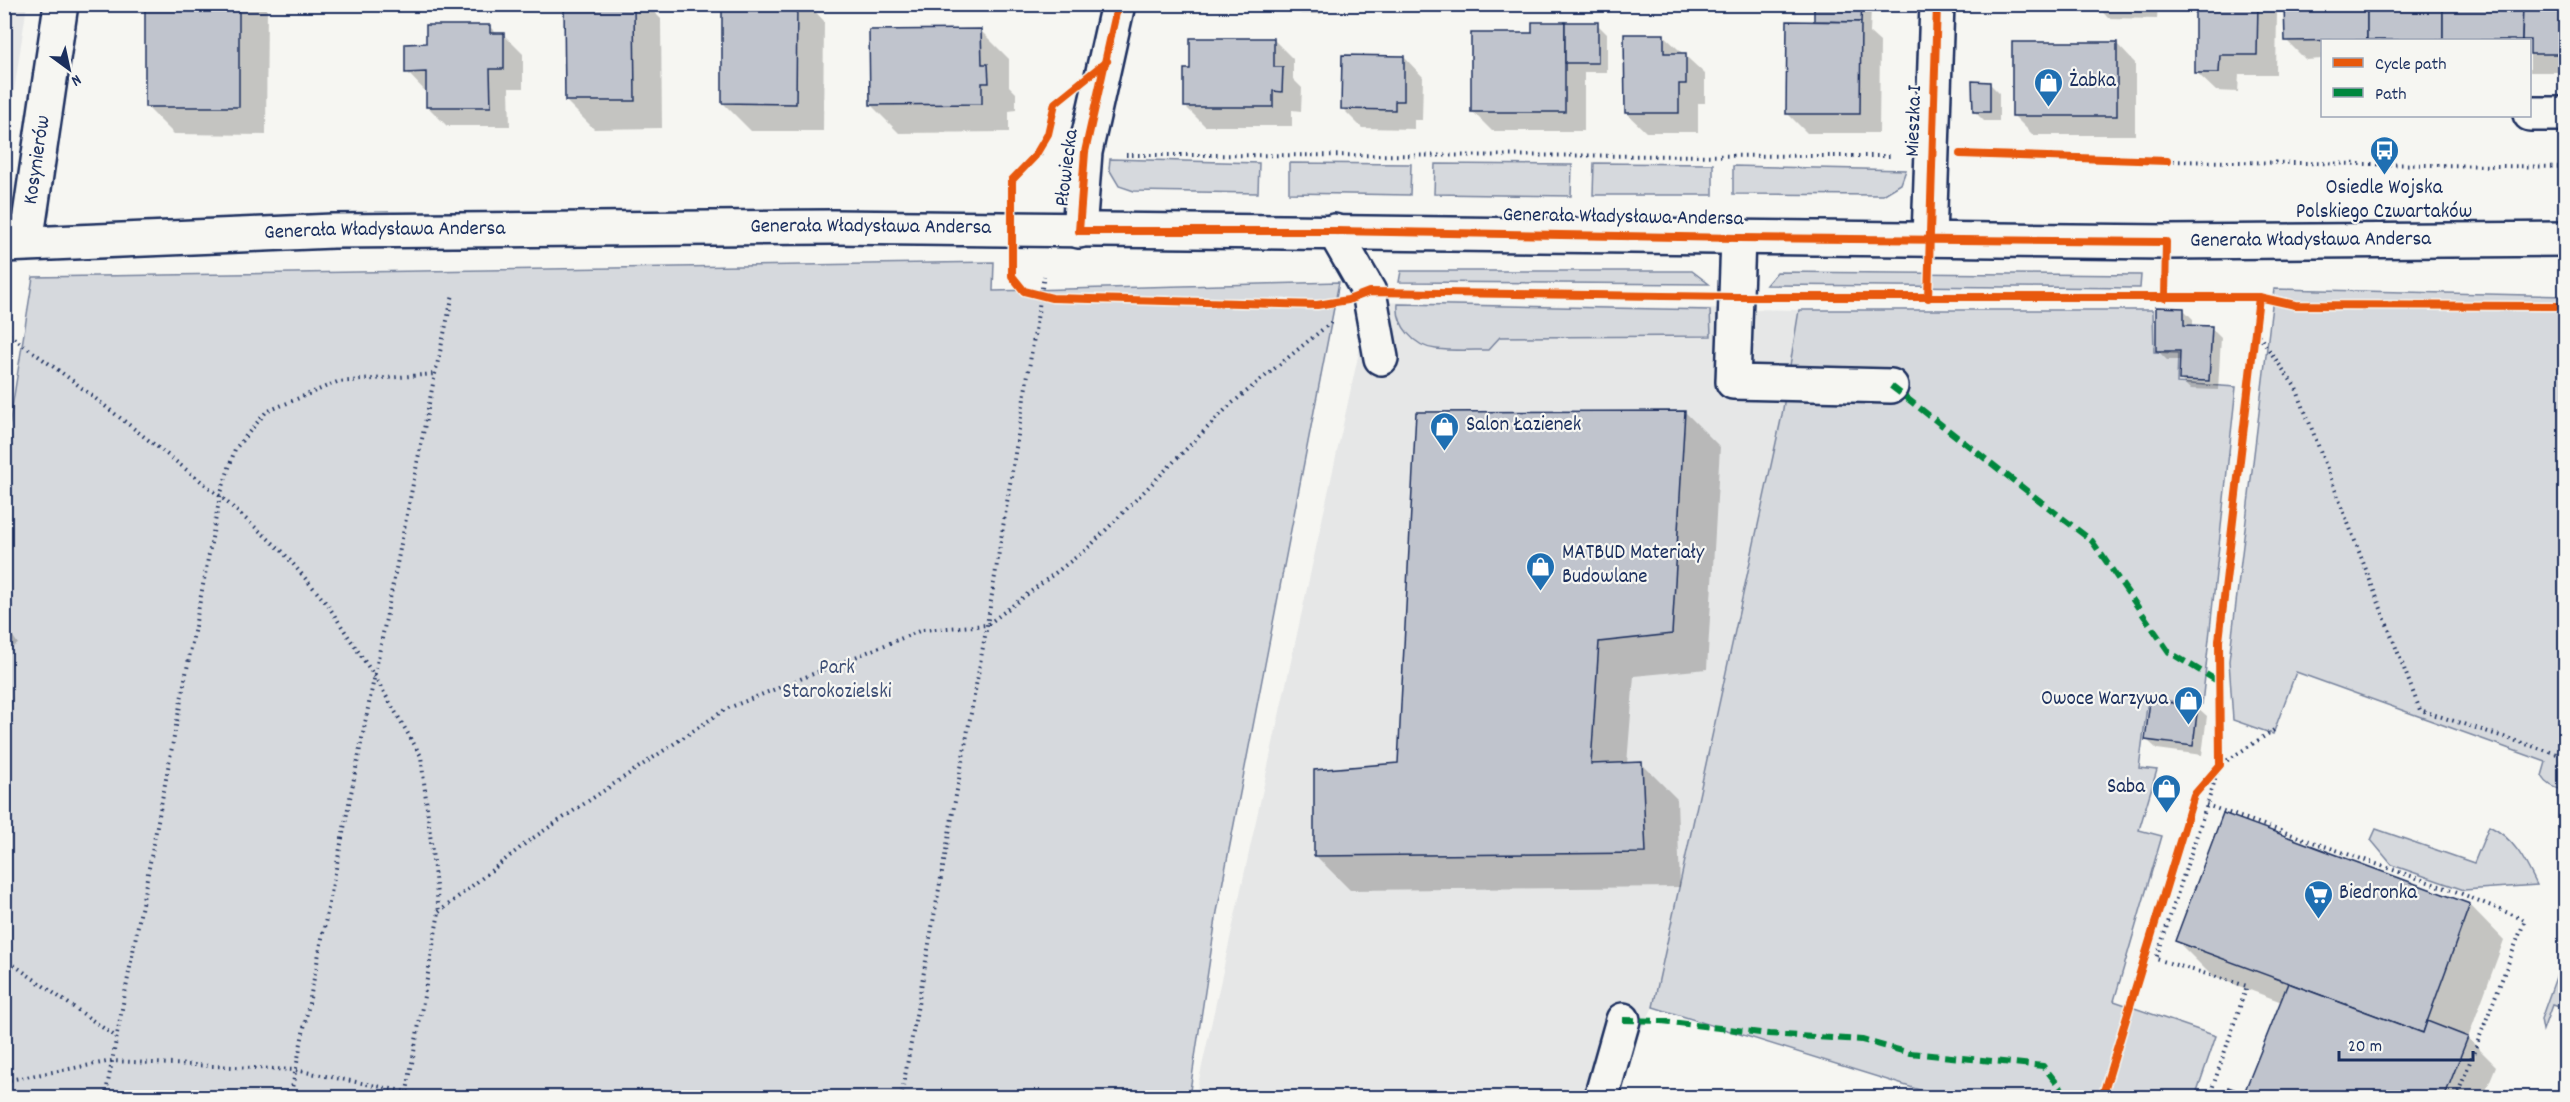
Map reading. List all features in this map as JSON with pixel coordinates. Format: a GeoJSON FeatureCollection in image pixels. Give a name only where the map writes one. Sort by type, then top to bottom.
{"type":"FeatureCollection","features":[{"type":"Feature","properties":{"kind":"street","name":"Kosynierów"},"geometry":{"type":"LineString","coordinates":[[15,244],[61,4]]}},
{"type":"Feature","properties":{"kind":"street","name":"Płowiecka"},"geometry":{"type":"LineString","coordinates":[[1079,231],[1085,152],[1118,4]]}},
{"type":"Feature","properties":{"kind":"street","name":"Mieszka I"},"geometry":{"type":"LineString","coordinates":[[1929,238],[1937,4]]}},
{"type":"Feature","properties":{"kind":"street"},"geometry":{"type":"LineString","coordinates":[[2531,114],[2565,114]]}},
{"type":"Feature","properties":{"kind":"street","name":"Generała Władysława Andersa"},"geometry":{"type":"LineString","coordinates":[[15,244],[345,231],[832,227],[2166,242],[2565,239]]}},
{"type":"Feature","properties":{"kind":"street"},"geometry":{"type":"LineString","coordinates":[[1334,231],[1369,292],[1381,358]]}},
{"type":"Feature","properties":{"kind":"street"},"geometry":{"type":"LineString","coordinates":[[1738,238],[1733,382],[1890,386]]}},
{"type":"Feature","properties":{"kind":"street"},"geometry":{"type":"LineString","coordinates":[[1601,1098],[1623,1020]]}},
{"type":"Feature","properties":{"kind":"path"},"geometry":{"type":"LineString","coordinates":[[1118,155],[1901,156]]}},
{"type":"Feature","properties":{"kind":"path"},"geometry":{"type":"LineString","coordinates":[[2167,161],[2565,167]]}},
{"type":"Feature","properties":{"kind":"path"},"geometry":{"type":"LineString","coordinates":[[901,1098],[987,624],[1036,294],[1044,276]]}},
{"type":"Feature","properties":{"kind":"path"},"geometry":{"type":"LineString","coordinates":[[439,912],[530,840],[726,709],[922,630],[987,624],[1088,548],[1230,405],[1369,292]]}},
{"type":"Feature","properties":{"kind":"path"},"geometry":{"type":"LineString","coordinates":[[290,1098],[453,294]]}},
{"type":"Feature","properties":{"kind":"path"},"geometry":{"type":"LineString","coordinates":[[1036,294],[1052,298]]}},
{"type":"Feature","properties":{"kind":"path"},"geometry":{"type":"LineString","coordinates":[[2255,330],[2296,388],[2420,710],[2565,757]]}},
{"type":"Feature","properties":{"kind":"path"},"geometry":{"type":"LineString","coordinates":[[4,331],[73,381],[220,496],[282,551],[327,604],[375,677],[421,756],[439,912],[404,1098]]}},
{"type":"Feature","properties":{"kind":"path"},"geometry":{"type":"LineString","coordinates":[[105,1098],[220,496],[235,449],[266,412],[337,382],[435,374]]}},
{"type":"Feature","properties":{"kind":"path"},"geometry":{"type":"LineString","coordinates":[[2210,1098],[2247,987],[2156,959],[2220,765],[2274,730]]}},
{"type":"Feature","properties":{"kind":"path"},"geometry":{"type":"LineString","coordinates":[[2206,805],[2460,893],[2525,920],[2456,1098]]}},
{"type":"Feature","properties":{"kind":"path"},"geometry":{"type":"LineString","coordinates":[[4,957],[117,1038]]}},
{"type":"Feature","properties":{"kind":"path"},"geometry":{"type":"LineString","coordinates":[[4,1081],[112,1061],[295,1070],[438,1098]]}},
{"type":"Feature","properties":{"kind":"shaded area"},"geometry":{"type":"Polygon","coordinates":[[[4,5],[27,5],[5,151],[4,5]]]}},
{"type":"Feature","properties":{"kind":"shaded area"},"geometry":{"type":"Polygon","coordinates":[[[1370,302],[1799,310],[1782,415],[1653,1007],[1607,1097],[1195,1098],[1370,302]]]}},
{"type":"Feature","properties":{"kind":"green space"},"geometry":{"type":"Polygon","coordinates":[[[1110,159],[1259,163],[1258,193],[1134,191],[1119,186],[1109,169],[1110,159]]]}},
{"type":"Feature","properties":{"kind":"green space"},"geometry":{"type":"Polygon","coordinates":[[[1289,163],[1411,164],[1410,195],[1289,193],[1289,163]]]}},
{"type":"Feature","properties":{"kind":"green space"},"geometry":{"type":"Polygon","coordinates":[[[1594,163],[1713,164],[1713,195],[1593,195],[1594,163]]]}},
{"type":"Feature","properties":{"kind":"green space"},"geometry":{"type":"Polygon","coordinates":[[[1435,164],[1572,165],[1571,196],[1434,194],[1435,164]]]}},
{"type":"Feature","properties":{"kind":"green space"},"geometry":{"type":"Polygon","coordinates":[[[1733,166],[1906,170],[1901,184],[1883,195],[1733,194],[1733,166]]]}},
{"type":"Feature","properties":{"kind":"green space","name":"Park Starokozielski"},"geometry":{"type":"Polygon","coordinates":[[[994,262],[993,291],[1339,282],[1217,912],[1189,1097],[5,1097],[4,458],[33,277],[994,262]]]}},
{"type":"Feature","properties":{"kind":"green space"},"geometry":{"type":"Polygon","coordinates":[[[1401,271],[1692,271],[1709,284],[1399,282],[1401,271]]]}},
{"type":"Feature","properties":{"kind":"green space"},"geometry":{"type":"Polygon","coordinates":[[[1777,272],[2141,275],[2140,288],[1766,285],[1777,272]]]}},
{"type":"Feature","properties":{"kind":"green space"},"geometry":{"type":"Polygon","coordinates":[[[2274,289],[2565,296],[2565,790],[2546,782],[2542,776],[2546,762],[2296,672],[2273,734],[2233,720],[2229,661],[2274,289]]]}},
{"type":"Feature","properties":{"kind":"green space"},"geometry":{"type":"Polygon","coordinates":[[[1398,304],[1710,310],[1711,336],[1500,337],[1488,350],[1436,349],[1420,344],[1408,334],[1400,320],[1398,304]]]}},
{"type":"Feature","properties":{"kind":"green space"},"geometry":{"type":"Polygon","coordinates":[[[1799,310],[2153,310],[2154,352],[2178,353],[2177,383],[2236,387],[2202,704],[2148,699],[2139,768],[2157,770],[2139,830],[2162,836],[2114,1001],[2216,1036],[2195,1097],[1942,1097],[1653,1007],[1782,415],[1799,310]]]}},
{"type":"Feature","properties":{"kind":"green space"},"geometry":{"type":"Polygon","coordinates":[[[2489,826],[2512,843],[2537,885],[2464,890],[2392,865],[2371,840],[2376,829],[2474,863],[2489,826]]]}},
{"type":"Feature","properties":{"kind":"green space"},"geometry":{"type":"Polygon","coordinates":[[[2565,952],[2565,972],[2560,987],[2565,989],[2565,1009],[2552,1005],[2543,1030],[2541,1019],[2565,952]]]}},
{"type":"Feature","properties":{"kind":"building"},"geometry":{"type":"Polygon","coordinates":[[[145,4],[239,4],[239,107],[145,107],[145,4]]]}},
{"type":"Feature","properties":{"kind":"building"},"geometry":{"type":"Polygon","coordinates":[[[564,4],[634,4],[635,101],[565,101],[564,4]]]}},
{"type":"Feature","properties":{"kind":"building"},"geometry":{"type":"Polygon","coordinates":[[[722,4],[797,4],[796,104],[722,103],[722,4]]]}},
{"type":"Feature","properties":{"kind":"building"},"geometry":{"type":"Polygon","coordinates":[[[1814,4],[1862,4],[1861,22],[1814,21],[1814,4]]]}},
{"type":"Feature","properties":{"kind":"building"},"geometry":{"type":"Polygon","coordinates":[[[2097,4],[2149,4],[2148,10],[2097,9],[2097,4]]]}},
{"type":"Feature","properties":{"kind":"building"},"geometry":{"type":"Polygon","coordinates":[[[2195,4],[2258,4],[2257,55],[2220,55],[2219,73],[2195,73],[2195,4]]]}},
{"type":"Feature","properties":{"kind":"building"},"geometry":{"type":"Polygon","coordinates":[[[2284,4],[2367,4],[2367,39],[2285,41],[2284,4]]]}},
{"type":"Feature","properties":{"kind":"building"},"geometry":{"type":"Polygon","coordinates":[[[2367,4],[2443,4],[2443,39],[2367,39],[2367,4]]]}},
{"type":"Feature","properties":{"kind":"building"},"geometry":{"type":"Polygon","coordinates":[[[2443,4],[2523,4],[2522,39],[2443,39],[2443,4]]]}},
{"type":"Feature","properties":{"kind":"building"},"geometry":{"type":"Polygon","coordinates":[[[2523,4],[2566,4],[2566,54],[2531,54],[2531,39],[2522,39],[2523,4]]]}},
{"type":"Feature","properties":{"kind":"building"},"geometry":{"type":"Polygon","coordinates":[[[1787,21],[1861,22],[1860,114],[1786,114],[1787,21]]]}},
{"type":"Feature","properties":{"kind":"building"},"geometry":{"type":"Polygon","coordinates":[[[1532,22],[1565,22],[1565,112],[1471,112],[1471,33],[1532,33],[1532,22]]]}},
{"type":"Feature","properties":{"kind":"building"},"geometry":{"type":"Polygon","coordinates":[[[1565,22],[1598,22],[1598,63],[1565,63],[1565,22]]]}},
{"type":"Feature","properties":{"kind":"building"},"geometry":{"type":"Polygon","coordinates":[[[426,25],[490,25],[490,33],[504,33],[504,69],[490,69],[491,107],[426,107],[426,72],[405,73],[405,44],[426,43],[426,25]]]}},
{"type":"Feature","properties":{"kind":"building"},"geometry":{"type":"Polygon","coordinates":[[[981,29],[982,64],[988,64],[989,83],[982,83],[982,104],[870,105],[869,30],[981,29]]]}},
{"type":"Feature","properties":{"kind":"building"},"geometry":{"type":"Polygon","coordinates":[[[1624,34],[1664,34],[1664,53],[1686,53],[1686,84],[1679,84],[1679,113],[1625,113],[1624,34]]]}},
{"type":"Feature","properties":{"kind":"building"},"geometry":{"type":"Polygon","coordinates":[[[1190,38],[1274,38],[1274,67],[1283,67],[1282,92],[1273,91],[1273,107],[1184,107],[1184,69],[1190,69],[1190,38]]]}},
{"type":"Feature","properties":{"kind":"building"},"geometry":{"type":"Polygon","coordinates":[[[2012,42],[2117,42],[2117,116],[2012,116],[2012,42]]]}},
{"type":"Feature","properties":{"kind":"building"},"geometry":{"type":"Polygon","coordinates":[[[1342,55],[1404,56],[1404,101],[1395,101],[1395,110],[1341,109],[1342,55]]]}},
{"type":"Feature","properties":{"kind":"building"},"geometry":{"type":"Polygon","coordinates":[[[1972,81],[1990,82],[1990,112],[1973,112],[1972,81]]]}},
{"type":"Feature","properties":{"kind":"building"},"geometry":{"type":"Polygon","coordinates":[[[2156,307],[2184,308],[2184,325],[2212,326],[2209,381],[2179,380],[2180,351],[2156,351],[2156,307]]]}},
{"type":"Feature","properties":{"kind":"building","name":"MATBUD Materiały Budowlane"},"geometry":{"type":"Polygon","coordinates":[[[1685,411],[1672,634],[1599,642],[1591,764],[1642,762],[1646,853],[1314,856],[1314,770],[1398,763],[1416,412],[1685,411]]]}},
{"type":"Feature","properties":{"kind":"building"},"geometry":{"type":"Polygon","coordinates":[[[2150,701],[2198,705],[2193,746],[2145,740],[2150,701]]]}},
{"type":"Feature","properties":{"kind":"building"},"geometry":{"type":"Polygon","coordinates":[[[2223,813],[2470,904],[2423,1033],[2175,941],[2223,813]]]}},
{"type":"Feature","properties":{"kind":"building"},"geometry":{"type":"Polygon","coordinates":[[[2288,983],[2423,1033],[2427,1021],[2468,1037],[2444,1098],[2257,1098],[2244,1093],[2288,983]]]}},
{"type":"Feature","properties":{"kind":"building"},"geometry":{"type":"Polygon","coordinates":[[[2228,1087],[2244,1093],[2257,1098],[2224,1098],[2228,1087]]]}},
{"type":"Feature","properties":{"kind":"marked path"},"geometry":{"type":"LineString","coordinates":[[1891,386],[2092,541],[2169,652],[2219,682]]}},
{"type":"Feature","properties":{"kind":"marked path"},"geometry":{"type":"LineString","coordinates":[[1623,1020],[1662,1021],[1769,1034],[1862,1040],[1910,1053],[2043,1066],[2069,1098]]}},
{"type":"Feature","properties":{"kind":"cycle path"},"geometry":{"type":"LineString","coordinates":[[1118,4],[1085,152],[1079,231],[1334,231],[2166,242],[2165,298]]}},
{"type":"Feature","properties":{"kind":"cycle path"},"geometry":{"type":"LineString","coordinates":[[1928,298],[1937,4]]}},
{"type":"Feature","properties":{"kind":"cycle path"},"geometry":{"type":"LineString","coordinates":[[1107,61],[1055,103],[1048,134],[1035,156],[1012,180],[1012,276],[1024,291],[1052,298],[1317,305],[1348,300],[1369,292],[1736,297],[2259,297],[2295,305],[2566,306]]}},
{"type":"Feature","properties":{"kind":"cycle path"},"geometry":{"type":"LineString","coordinates":[[1960,154],[2167,161]]}},
{"type":"Feature","properties":{"kind":"cycle path"},"geometry":{"type":"LineString","coordinates":[[2102,1098],[2194,795],[2220,765],[2219,641],[2259,297]]}},
{"type":"Feature","properties":{"kind":"place","name":"Żabka"},"geometry":{"type":"Point","coordinates":[2048,108]}},
{"type":"Feature","properties":{"kind":"place","name":"Osiedle Wojska Polskiego Czwartaków"},"geometry":{"type":"Point","coordinates":[2384,176]}},
{"type":"Feature","properties":{"kind":"place","name":"Salon Łazienek"},"geometry":{"type":"Point","coordinates":[1445,452]}},
{"type":"Feature","properties":{"kind":"place","name":"MATBUD Materiały Budowlane"},"geometry":{"type":"Point","coordinates":[1541,592]}},
{"type":"Feature","properties":{"kind":"place","name":"Owoce Warzywa"},"geometry":{"type":"Point","coordinates":[2189,726]}},
{"type":"Feature","properties":{"kind":"place","name":"Saba"},"geometry":{"type":"Point","coordinates":[2166,814]}},
{"type":"Feature","properties":{"kind":"place","name":"Biedronka"},"geometry":{"type":"Point","coordinates":[2318,920]}}]}
